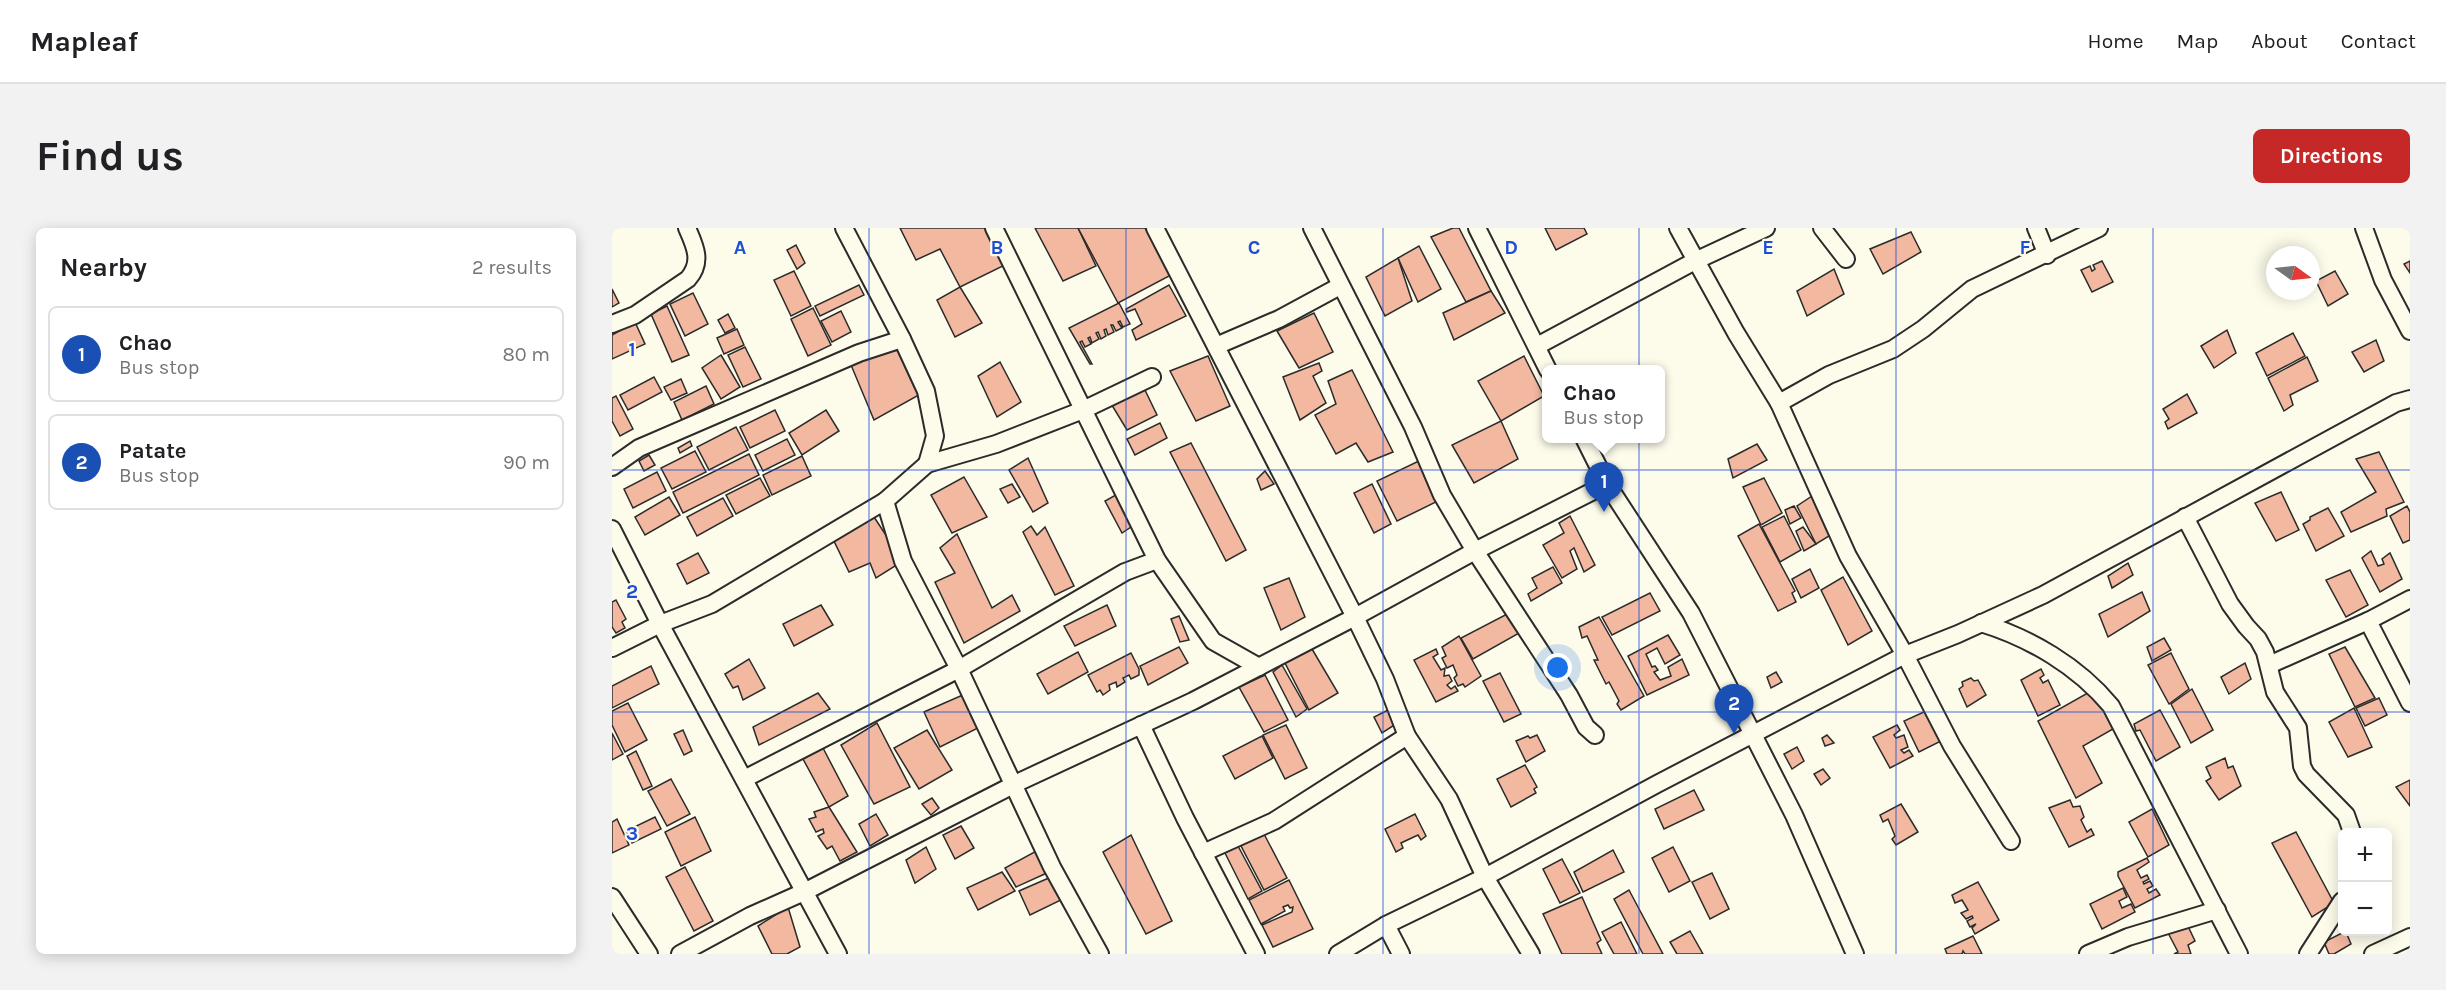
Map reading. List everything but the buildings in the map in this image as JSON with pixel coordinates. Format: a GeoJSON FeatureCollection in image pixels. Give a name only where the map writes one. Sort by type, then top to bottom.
{"type":"FeatureCollection","features":[{"type":"Feature","properties":{"kind":"street"},"geometry":{"type":"LineString","coordinates":[[612,324],[635,315],[694,273],[697,265],[696,248],[687,228]]}},
{"type":"Feature","properties":{"kind":"street"},"geometry":{"type":"LineString","coordinates":[[844,228],[902,339],[926,392],[935,436],[927,464]]}},
{"type":"Feature","properties":{"kind":"street"},"geometry":{"type":"LineString","coordinates":[[994,228],[1157,560],[1213,641],[1258,667]]}},
{"type":"Feature","properties":{"kind":"street"},"geometry":{"type":"LineString","coordinates":[[1155,228],[1355,617],[1407,736],[1449,799],[1485,877],[1530,954]]}},
{"type":"Feature","properties":{"kind":"street"},"geometry":{"type":"LineString","coordinates":[[1312,228],[1413,427],[1442,495],[1569,695],[1586,727],[1595,735]]}},
{"type":"Feature","properties":{"kind":"street"},"geometry":{"type":"LineString","coordinates":[[1477,228],[1546,365]]}},
{"type":"Feature","properties":{"kind":"street"},"geometry":{"type":"LineString","coordinates":[[1678,228],[1779,403],[1848,556],[1905,655],[1952,746],[2011,841]]}},
{"type":"Feature","properties":{"kind":"street"},"geometry":{"type":"LineString","coordinates":[[1537,346],[1695,261],[1766,228]]}},
{"type":"Feature","properties":{"kind":"street"},"geometry":{"type":"LineString","coordinates":[[1822,228],[1846,259]]}},
{"type":"Feature","properties":{"kind":"street"},"geometry":{"type":"LineString","coordinates":[[2036,228],[2047,255]]}},
{"type":"Feature","properties":{"kind":"street"},"geometry":{"type":"LineString","coordinates":[[1779,403],[1829,375],[1893,349],[1923,329],[1972,289],[2047,255],[2099,228]]}},
{"type":"Feature","properties":{"kind":"street"},"geometry":{"type":"LineString","coordinates":[[2364,228],[2383,280],[2410,331]]}},
{"type":"Feature","properties":{"kind":"street"},"geometry":{"type":"LineString","coordinates":[[1216,346],[1279,319],[1340,286]]}},
{"type":"Feature","properties":{"kind":"street"},"geometry":{"type":"LineString","coordinates":[[612,467],[639,448],[859,353],[902,339]]}},
{"type":"Feature","properties":{"kind":"street"},"geometry":{"type":"LineString","coordinates":[[612,648],[660,624],[712,604],[885,501],[927,464],[996,444],[1083,410],[1152,377]]}},
{"type":"Feature","properties":{"kind":"street"},"geometry":{"type":"LineString","coordinates":[[1338,954],[1386,925],[1485,877],[1905,655],[2052,590],[2396,403],[2410,399]]}},
{"type":"Feature","properties":{"kind":"street"},"geometry":{"type":"LineString","coordinates":[[1586,443],[1607,484],[1691,613],[1794,815],[1855,954]]}},
{"type":"Feature","properties":{"kind":"street"},"geometry":{"type":"LineString","coordinates":[[680,954],[750,916],[804,892],[1014,785],[1258,667],[1355,617],[1475,550],[1607,484]]}},
{"type":"Feature","properties":{"kind":"street"},"geometry":{"type":"LineString","coordinates":[[885,501],[903,561],[959,669],[1052,867],[1100,954]]}},
{"type":"Feature","properties":{"kind":"street"},"geometry":{"type":"LineString","coordinates":[[2185,517],[2230,604],[2258,639],[2269,665],[2275,692],[2298,728],[2302,766],[2306,774],[2346,815],[2351,828]]}},
{"type":"Feature","properties":{"kind":"street"},"geometry":{"type":"LineString","coordinates":[[612,529],[660,624],[838,954]]}},
{"type":"Feature","properties":{"kind":"street"},"geometry":{"type":"LineString","coordinates":[[744,779],[959,669],[1125,572],[1157,560]]}},
{"type":"Feature","properties":{"kind":"street"},"geometry":{"type":"LineString","coordinates":[[2269,665],[2368,621],[2410,599]]}},
{"type":"Feature","properties":{"kind":"street"},"geometry":{"type":"LineString","coordinates":[[2368,621],[2410,703]]}},
{"type":"Feature","properties":{"kind":"street"},"geometry":{"type":"LineString","coordinates":[[1981,623],[2009,632],[2037,647],[2095,687],[2111,706],[2239,954]]}},
{"type":"Feature","properties":{"kind":"street"},"geometry":{"type":"LineString","coordinates":[[1141,725],[1203,853],[1256,954]]}},
{"type":"Feature","properties":{"kind":"street"},"geometry":{"type":"LineString","coordinates":[[1203,853],[1274,821],[1407,736]]}},
{"type":"Feature","properties":{"kind":"street"},"geometry":{"type":"LineString","coordinates":[[612,897],[649,954]]}},
{"type":"Feature","properties":{"kind":"street"},"geometry":{"type":"LineString","coordinates":[[2308,954],[2338,909]]}},
{"type":"Feature","properties":{"kind":"street"},"geometry":{"type":"LineString","coordinates":[[2088,954],[2128,938],[2217,910]]}},
{"type":"Feature","properties":{"kind":"street"},"geometry":{"type":"LineString","coordinates":[[1386,925],[1401,954]]}},
{"type":"Feature","properties":{"kind":"street"},"geometry":{"type":"LineString","coordinates":[[2373,954],[2406,944]]}},
{"type":"Feature","properties":{"kind":"place","name":"Chao"},"geometry":{"type":"Point","coordinates":[1604,512]}},
{"type":"Feature","properties":{"kind":"place","name":"Patate"},"geometry":{"type":"Point","coordinates":[1734,734]}}]}
